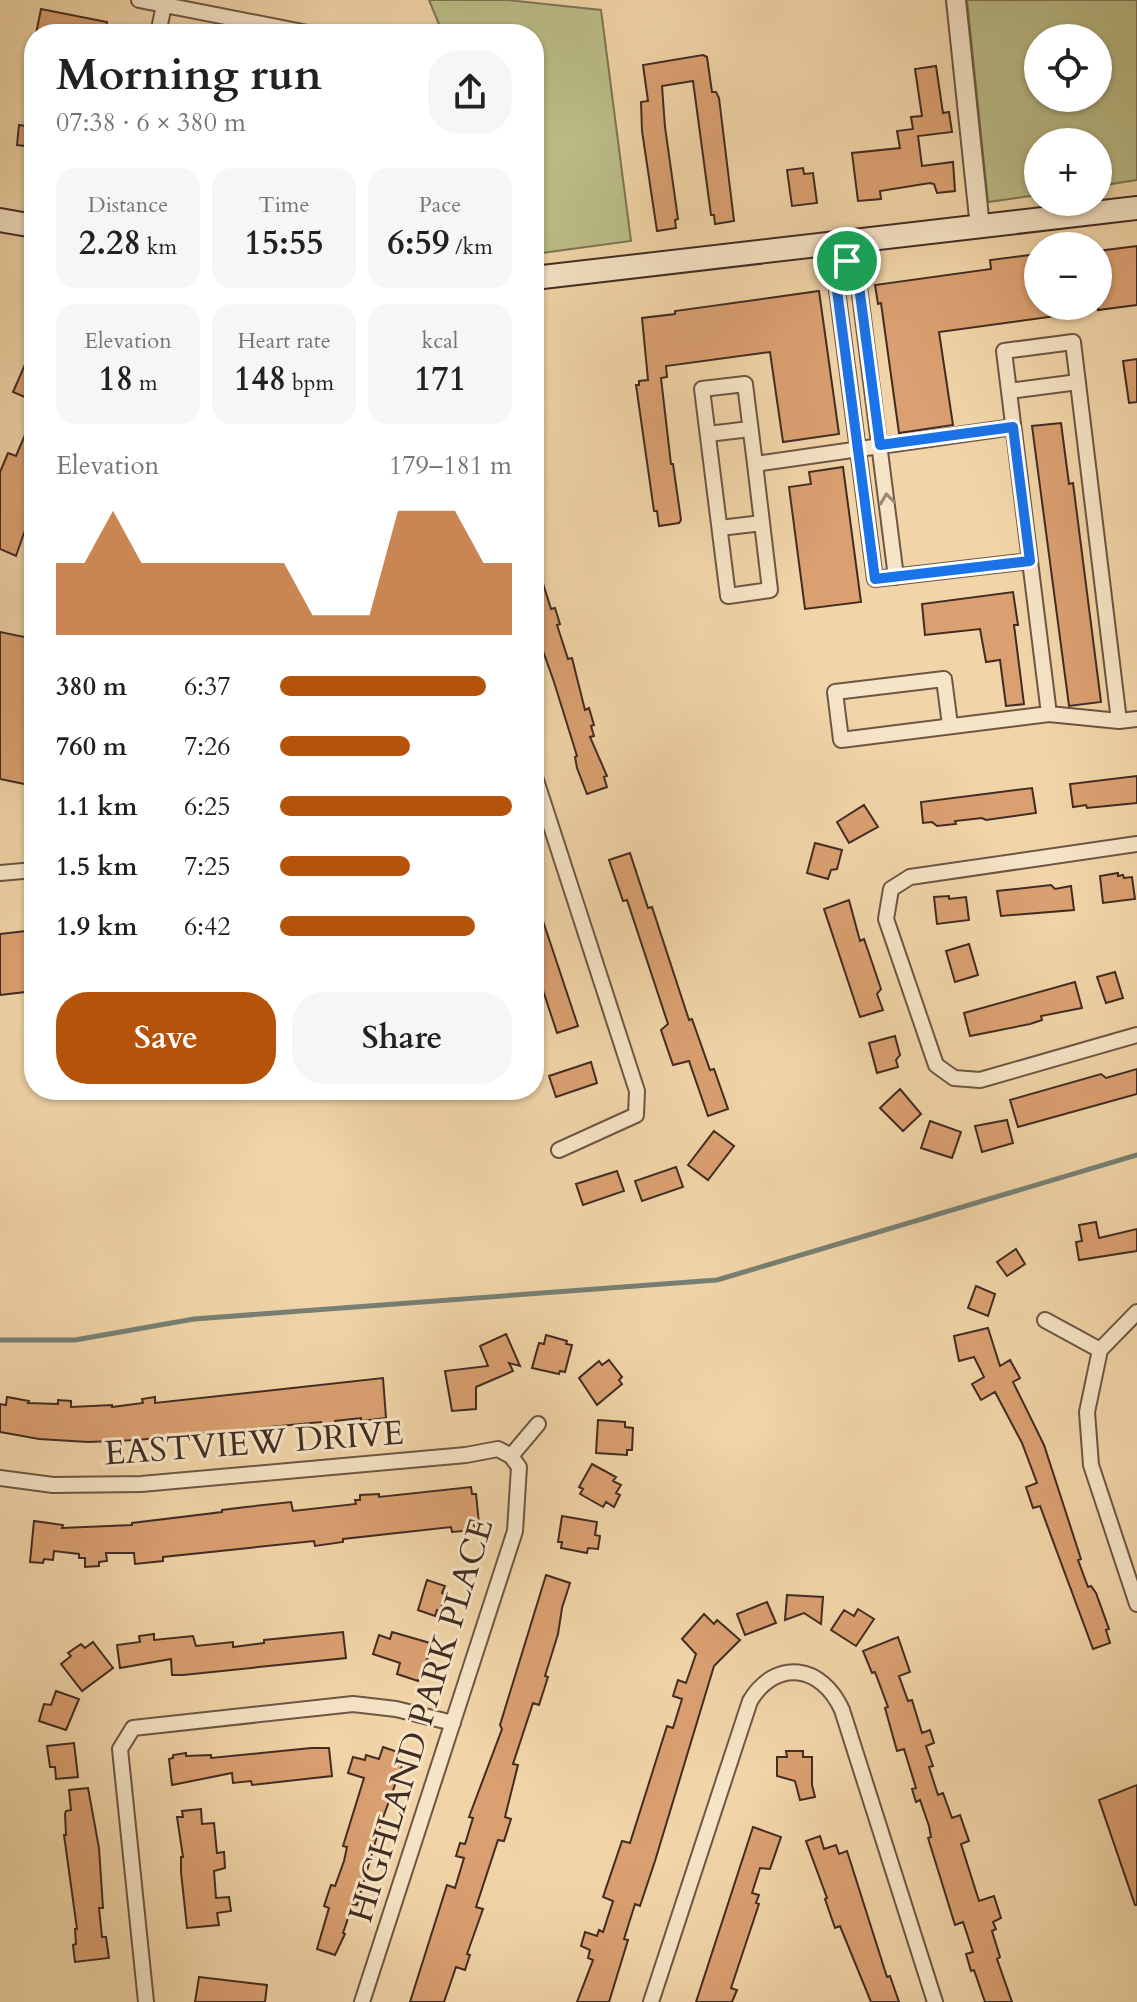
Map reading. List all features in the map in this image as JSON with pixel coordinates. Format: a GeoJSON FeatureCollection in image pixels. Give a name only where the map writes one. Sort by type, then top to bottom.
{"type":"FeatureCollection","features":[{"type":"Feature","properties":{"kind":"main road"},"geometry":{"type":"LineString","coordinates":[[544,277],[845,252],[980,227],[1137,208]]}},
{"type":"Feature","properties":{"kind":"main road"},"geometry":{"type":"LineString","coordinates":[[0,220],[24,224]]}},
{"type":"Feature","properties":{"kind":"street"},"geometry":{"type":"LineString","coordinates":[[139,0],[164,2],[266,24]]}},
{"type":"Feature","properties":{"kind":"street"},"geometry":{"type":"LineString","coordinates":[[956,0],[980,227]]}},
{"type":"Feature","properties":{"kind":"street"},"geometry":{"type":"LineString","coordinates":[[160,24],[164,2]]}},
{"type":"Feature","properties":{"kind":"street"},"geometry":{"type":"LineString","coordinates":[[845,252],[857,271],[896,577]]}},
{"type":"Feature","properties":{"kind":"street"},"geometry":{"type":"LineString","coordinates":[[845,252],[835,275],[875,579],[1030,561]]}},
{"type":"Feature","properties":{"kind":"street"},"geometry":{"type":"LineString","coordinates":[[1049,714],[1004,351],[1073,342],[1119,721]]}},
{"type":"Feature","properties":{"kind":"street"},"geometry":{"type":"LineString","coordinates":[[1009,391],[1078,382]]}},
{"type":"Feature","properties":{"kind":"street"},"geometry":{"type":"LineString","coordinates":[[745,384],[750,429],[770,590],[728,596],[702,389],[745,384]]}},
{"type":"Feature","properties":{"kind":"street"},"geometry":{"type":"LineString","coordinates":[[850,394],[873,391]]}},
{"type":"Feature","properties":{"kind":"street"},"geometry":{"type":"LineString","coordinates":[[755,464],[1013,427]]}},
{"type":"Feature","properties":{"kind":"street"},"geometry":{"type":"LineString","coordinates":[[708,434],[750,429]]}},
{"type":"Feature","properties":{"kind":"street"},"geometry":{"type":"LineString","coordinates":[[720,528],[762,523]]}},
{"type":"Feature","properties":{"kind":"street"},"geometry":{"type":"LineString","coordinates":[[950,725],[944,679],[835,692],[841,740],[1049,714],[1119,721],[1137,719]]}},
{"type":"Feature","properties":{"kind":"street"},"geometry":{"type":"LineString","coordinates":[[544,805],[637,1091],[636,1115],[559,1150]]}},
{"type":"Feature","properties":{"kind":"street"},"geometry":{"type":"LineString","coordinates":[[1137,844],[910,877],[891,889],[886,919],[936,1065],[954,1078],[980,1080],[1137,1035]]}},
{"type":"Feature","properties":{"kind":"street"},"geometry":{"type":"LineString","coordinates":[[0,873],[24,871]]}},
{"type":"Feature","properties":{"kind":"street"},"geometry":{"type":"LineString","coordinates":[[1137,1312],[1100,1350],[1087,1412],[1091,1465],[1137,1604]]}},
{"type":"Feature","properties":{"kind":"street"},"geometry":{"type":"LineString","coordinates":[[1045,1320],[1100,1350]]}},
{"type":"Feature","properties":{"kind":"street"},"geometry":{"type":"LineString","coordinates":[[511,1456],[538,1424]]}},
{"type":"Feature","properties":{"kind":"street","name":"EASTVIEW DRIVE"},"geometry":{"type":"LineString","coordinates":[[0,1478],[53,1485],[141,1484],[466,1455],[498,1449],[511,1456]]}},
{"type":"Feature","properties":{"kind":"street","name":"HIGHLAND PARK PLACE"},"geometry":{"type":"LineString","coordinates":[[362,2002],[515,1531],[519,1467],[511,1456]]}},
{"type":"Feature","properties":{"kind":"street"},"geometry":{"type":"LineString","coordinates":[[651,2002],[750,1701],[766,1682],[798,1673],[818,1678],[837,1700],[935,2002]]}},
{"type":"Feature","properties":{"kind":"street"},"geometry":{"type":"LineString","coordinates":[[146,2002],[120,1749],[133,1728],[353,1704],[396,1709],[453,1723]]}},
{"type":"Feature","properties":{"kind":"green space"},"geometry":{"type":"Polygon","coordinates":[[[429,0],[507,0],[601,10],[631,241],[544,253],[544,24],[439,24],[429,0]]]}},
{"type":"Feature","properties":{"kind":"green space"},"geometry":{"type":"Polygon","coordinates":[[[967,0],[1137,0],[1137,180],[1112,184],[1112,128],[1024,128],[1024,197],[988,202],[967,0]]]}},
{"type":"Feature","properties":{"kind":"building"},"geometry":{"type":"Polygon","coordinates":[[[41,9],[107,22],[107,24],[38,24],[41,9]]]}},
{"type":"Feature","properties":{"kind":"building"},"geometry":{"type":"Polygon","coordinates":[[[703,55],[707,57],[712,92],[716,92],[719,98],[734,221],[715,224],[714,215],[711,215],[693,81],[662,86],[678,219],[675,220],[676,228],[657,231],[642,131],[641,102],[648,101],[643,65],[703,55]]]}},
{"type":"Feature","properties":{"kind":"building"},"geometry":{"type":"Polygon","coordinates":[[[936,66],[943,113],[949,112],[952,132],[918,136],[922,166],[953,162],[955,191],[937,193],[934,184],[930,183],[880,191],[881,199],[858,201],[852,153],[900,148],[897,131],[913,129],[911,117],[922,116],[915,69],[936,66]]]}},
{"type":"Feature","properties":{"kind":"building"},"geometry":{"type":"Polygon","coordinates":[[[19,125],[24,126],[24,146],[17,145],[19,125]]]}},
{"type":"Feature","properties":{"kind":"building"},"geometry":{"type":"Polygon","coordinates":[[[803,168],[804,174],[813,173],[817,203],[792,206],[787,170],[803,168]]]}},
{"type":"Feature","properties":{"kind":"building"},"geometry":{"type":"Polygon","coordinates":[[[1137,246],[1137,305],[1112,308],[1112,249],[1137,246]]]}},
{"type":"Feature","properties":{"kind":"building"},"geometry":{"type":"Polygon","coordinates":[[[1024,256],[1024,320],[1027,320],[939,332],[953,425],[899,433],[881,303],[878,304],[875,285],[991,269],[990,260],[1024,256]]]}},
{"type":"Feature","properties":{"kind":"building"},"geometry":{"type":"Polygon","coordinates":[[[819,291],[839,434],[783,442],[770,352],[666,366],[667,377],[661,378],[681,520],[659,526],[657,511],[654,511],[636,385],[639,381],[648,380],[642,318],[819,291]]]}},
{"type":"Feature","properties":{"kind":"building"},"geometry":{"type":"Polygon","coordinates":[[[1137,359],[1137,402],[1129,403],[1123,361],[1137,359]]]}},
{"type":"Feature","properties":{"kind":"building"},"geometry":{"type":"Polygon","coordinates":[[[24,367],[24,397],[13,392],[24,367]]]}},
{"type":"Feature","properties":{"kind":"building"},"geometry":{"type":"Polygon","coordinates":[[[1061,423],[1069,484],[1073,483],[1101,702],[1069,706],[1032,426],[1061,423]]]}},
{"type":"Feature","properties":{"kind":"building"},"geometry":{"type":"Polygon","coordinates":[[[24,437],[24,533],[16,556],[0,549],[0,472],[8,453],[16,456],[24,437]]]}},
{"type":"Feature","properties":{"kind":"building"},"geometry":{"type":"Polygon","coordinates":[[[843,467],[861,602],[805,609],[789,487],[811,484],[809,472],[843,467]]]}},
{"type":"Feature","properties":{"kind":"building"},"geometry":{"type":"Polygon","coordinates":[[[544,586],[551,609],[555,608],[568,659],[572,658],[585,710],[589,708],[594,725],[591,726],[594,736],[590,737],[607,776],[604,777],[607,787],[587,794],[544,654],[544,586]]]}},
{"type":"Feature","properties":{"kind":"building"},"geometry":{"type":"Polygon","coordinates":[[[1013,592],[1024,704],[1006,706],[1000,660],[986,662],[980,629],[925,635],[922,604],[1013,592]]]}},
{"type":"Feature","properties":{"kind":"building"},"geometry":{"type":"Polygon","coordinates":[[[0,632],[24,637],[24,784],[0,779],[0,632]]]}},
{"type":"Feature","properties":{"kind":"building"},"geometry":{"type":"Polygon","coordinates":[[[1137,776],[1137,803],[1073,807],[1070,784],[1137,776]]]}},
{"type":"Feature","properties":{"kind":"building"},"geometry":{"type":"Polygon","coordinates":[[[1032,788],[1036,813],[955,821],[956,824],[937,826],[932,822],[923,823],[921,802],[1032,788]]]}},
{"type":"Feature","properties":{"kind":"building"},"geometry":{"type":"Polygon","coordinates":[[[864,805],[878,827],[849,843],[837,822],[864,805]]]}},
{"type":"Feature","properties":{"kind":"building"},"geometry":{"type":"Polygon","coordinates":[[[815,843],[842,850],[837,869],[831,870],[828,879],[807,873],[815,843]]]}},
{"type":"Feature","properties":{"kind":"building"},"geometry":{"type":"Polygon","coordinates":[[[630,853],[648,908],[652,907],[689,1020],[692,1019],[710,1070],[714,1069],[728,1109],[708,1116],[689,1061],[673,1065],[661,1030],[668,1024],[627,900],[623,901],[609,860],[630,853]]]}},
{"type":"Feature","properties":{"kind":"building"},"geometry":{"type":"Polygon","coordinates":[[[1118,873],[1124,878],[1132,877],[1135,899],[1103,903],[1100,876],[1118,873]]]}},
{"type":"Feature","properties":{"kind":"building"},"geometry":{"type":"Polygon","coordinates":[[[1051,885],[1055,889],[1071,886],[1074,910],[1001,916],[997,891],[1051,885]]]}},
{"type":"Feature","properties":{"kind":"building"},"geometry":{"type":"Polygon","coordinates":[[[949,896],[949,899],[966,897],[969,920],[937,924],[934,897],[949,896]]]}},
{"type":"Feature","properties":{"kind":"building"},"geometry":{"type":"Polygon","coordinates":[[[849,900],[860,941],[864,939],[881,989],[877,994],[883,1010],[860,1017],[824,909],[849,900]]]}},
{"type":"Feature","properties":{"kind":"building"},"geometry":{"type":"Polygon","coordinates":[[[544,924],[578,1026],[557,1033],[544,993],[544,924]]]}},
{"type":"Feature","properties":{"kind":"building"},"geometry":{"type":"Polygon","coordinates":[[[24,931],[24,992],[0,995],[0,934],[24,931]]]}},
{"type":"Feature","properties":{"kind":"building"},"geometry":{"type":"Polygon","coordinates":[[[969,944],[978,975],[955,982],[946,951],[969,944]]]}},
{"type":"Feature","properties":{"kind":"building"},"geometry":{"type":"Polygon","coordinates":[[[1115,972],[1123,998],[1106,1003],[1097,977],[1115,972]]]}},
{"type":"Feature","properties":{"kind":"building"},"geometry":{"type":"Polygon","coordinates":[[[1075,982],[1082,1008],[1041,1016],[1042,1020],[1030,1024],[970,1036],[964,1013],[1075,982]]]}},
{"type":"Feature","properties":{"kind":"building"},"geometry":{"type":"Polygon","coordinates":[[[895,1036],[900,1055],[896,1060],[898,1067],[877,1073],[869,1043],[895,1036]]]}},
{"type":"Feature","properties":{"kind":"building"},"geometry":{"type":"Polygon","coordinates":[[[591,1062],[597,1083],[556,1097],[549,1076],[591,1062]]]}},
{"type":"Feature","properties":{"kind":"building"},"geometry":{"type":"Polygon","coordinates":[[[1137,1069],[1137,1094],[1018,1127],[1010,1100],[1101,1074],[1106,1078],[1137,1069]]]}},
{"type":"Feature","properties":{"kind":"building"},"geometry":{"type":"Polygon","coordinates":[[[900,1089],[921,1114],[903,1131],[880,1108],[900,1089]]]}},
{"type":"Feature","properties":{"kind":"building"},"geometry":{"type":"Polygon","coordinates":[[[1007,1120],[1013,1143],[982,1152],[975,1126],[1007,1120]]]}},
{"type":"Feature","properties":{"kind":"building"},"geometry":{"type":"Polygon","coordinates":[[[930,1121],[961,1132],[952,1158],[921,1148],[930,1121]]]}},
{"type":"Feature","properties":{"kind":"building"},"geometry":{"type":"Polygon","coordinates":[[[714,1131],[734,1146],[708,1180],[688,1165],[714,1131]]]}},
{"type":"Feature","properties":{"kind":"building"},"geometry":{"type":"Polygon","coordinates":[[[676,1167],[683,1187],[642,1201],[635,1181],[676,1167]]]}},
{"type":"Feature","properties":{"kind":"building"},"geometry":{"type":"Polygon","coordinates":[[[617,1171],[624,1191],[583,1205],[576,1184],[617,1171]]]}},
{"type":"Feature","properties":{"kind":"building"},"geometry":{"type":"Polygon","coordinates":[[[1096,1222],[1099,1238],[1137,1229],[1137,1251],[1079,1260],[1076,1242],[1082,1241],[1079,1225],[1096,1222]]]}},
{"type":"Feature","properties":{"kind":"building"},"geometry":{"type":"Polygon","coordinates":[[[1016,1249],[1025,1264],[1007,1276],[997,1262],[1016,1249]]]}},
{"type":"Feature","properties":{"kind":"building"},"geometry":{"type":"Polygon","coordinates":[[[976,1286],[995,1294],[988,1316],[968,1308],[976,1286]]]}},
{"type":"Feature","properties":{"kind":"building"},"geometry":{"type":"Polygon","coordinates":[[[988,1328],[1000,1366],[1010,1360],[1020,1378],[1013,1382],[1044,1445],[1081,1559],[1078,1560],[1088,1587],[1091,1586],[1096,1593],[1109,1629],[1106,1630],[1110,1643],[1093,1649],[1040,1506],[1033,1508],[1026,1487],[1037,1483],[1022,1443],[995,1392],[981,1400],[972,1384],[984,1377],[974,1357],[959,1361],[954,1336],[988,1328]]]}},
{"type":"Feature","properties":{"kind":"building"},"geometry":{"type":"Polygon","coordinates":[[[506,1334],[520,1366],[509,1363],[513,1371],[476,1387],[476,1409],[452,1411],[445,1371],[488,1366],[480,1346],[506,1334]]]}},
{"type":"Feature","properties":{"kind":"building"},"geometry":{"type":"Polygon","coordinates":[[[546,1335],[572,1345],[565,1372],[560,1371],[559,1374],[532,1368],[539,1343],[544,1344],[546,1335]]]}},
{"type":"Feature","properties":{"kind":"building"},"geometry":{"type":"Polygon","coordinates":[[[609,1360],[622,1377],[619,1380],[622,1384],[597,1405],[579,1378],[599,1361],[602,1365],[609,1360]]]}},
{"type":"Feature","properties":{"kind":"building"},"geometry":{"type":"Polygon","coordinates":[[[383,1378],[386,1418],[88,1442],[39,1439],[0,1432],[0,1404],[6,1405],[7,1397],[28,1403],[58,1404],[58,1400],[71,1401],[71,1407],[112,1407],[143,1403],[142,1399],[155,1397],[155,1403],[383,1378]]]}},
{"type":"Feature","properties":{"kind":"building"},"geometry":{"type":"Polygon","coordinates":[[[598,1420],[625,1422],[625,1427],[633,1428],[632,1450],[627,1450],[627,1455],[596,1453],[598,1420]]]}},
{"type":"Feature","properties":{"kind":"building"},"geometry":{"type":"Polygon","coordinates":[[[592,1464],[616,1477],[613,1481],[621,1485],[614,1507],[606,1502],[603,1507],[580,1494],[583,1489],[579,1487],[592,1464]]]}},
{"type":"Feature","properties":{"kind":"building"},"geometry":{"type":"Polygon","coordinates":[[[471,1487],[472,1494],[476,1494],[479,1523],[474,1523],[475,1530],[452,1532],[451,1527],[343,1539],[343,1542],[315,1546],[314,1541],[163,1557],[163,1561],[135,1564],[134,1553],[106,1553],[107,1561],[99,1562],[99,1566],[85,1567],[85,1558],[79,1558],[79,1554],[54,1551],[53,1560],[30,1562],[34,1521],[63,1525],[62,1528],[132,1525],[246,1507],[291,1502],[293,1511],[356,1504],[355,1500],[360,1500],[360,1495],[379,1494],[379,1497],[471,1487]]]}},
{"type":"Feature","properties":{"kind":"building"},"geometry":{"type":"Polygon","coordinates":[[[562,1516],[597,1522],[595,1535],[600,1536],[598,1549],[588,1548],[587,1553],[561,1548],[562,1542],[558,1542],[562,1516]]]}},
{"type":"Feature","properties":{"kind":"building"},"geometry":{"type":"Polygon","coordinates":[[[546,1575],[570,1583],[545,1676],[548,1677],[539,1705],[533,1703],[513,1764],[518,1765],[505,1817],[511,1819],[504,1841],[498,1840],[476,1907],[483,1909],[467,1954],[470,1955],[465,1970],[456,1967],[444,2002],[410,2002],[447,1885],[455,1888],[464,1858],[456,1856],[460,1843],[465,1844],[473,1818],[469,1817],[502,1729],[500,1725],[546,1575]]]}},
{"type":"Feature","properties":{"kind":"building"},"geometry":{"type":"Polygon","coordinates":[[[427,1580],[445,1586],[442,1593],[446,1595],[435,1616],[418,1610],[427,1580]]]}},
{"type":"Feature","properties":{"kind":"building"},"geometry":{"type":"Polygon","coordinates":[[[787,1595],[823,1597],[821,1624],[804,1613],[785,1620],[787,1595]]]}},
{"type":"Feature","properties":{"kind":"building"},"geometry":{"type":"Polygon","coordinates":[[[767,1602],[776,1623],[745,1635],[737,1614],[767,1602]]]}},
{"type":"Feature","properties":{"kind":"building"},"geometry":{"type":"Polygon","coordinates":[[[858,1609],[874,1619],[856,1646],[831,1630],[844,1610],[854,1616],[858,1609]]]}},
{"type":"Feature","properties":{"kind":"building"},"geometry":{"type":"Polygon","coordinates":[[[704,1614],[714,1624],[717,1620],[740,1640],[714,1666],[655,1861],[640,1906],[635,1904],[624,1939],[628,1940],[609,2002],[577,2002],[593,1960],[588,1958],[590,1950],[581,1946],[585,1932],[597,1936],[599,1930],[603,1932],[613,1901],[603,1897],[622,1841],[630,1843],[667,1726],[673,1728],[682,1699],[673,1696],[678,1680],[686,1683],[696,1654],[682,1639],[704,1614]]]}},
{"type":"Feature","properties":{"kind":"building"},"geometry":{"type":"Polygon","coordinates":[[[343,1632],[346,1658],[183,1675],[172,1675],[171,1659],[120,1668],[117,1645],[140,1642],[139,1636],[154,1634],[154,1640],[193,1636],[196,1646],[233,1642],[233,1647],[264,1643],[264,1640],[343,1632]]]}},
{"type":"Feature","properties":{"kind":"building"},"geometry":{"type":"Polygon","coordinates":[[[392,1632],[430,1643],[427,1652],[430,1653],[418,1681],[397,1674],[400,1663],[373,1654],[379,1635],[390,1639],[392,1632]]]}},
{"type":"Feature","properties":{"kind":"building"},"geometry":{"type":"Polygon","coordinates":[[[898,1637],[910,1672],[899,1676],[908,1701],[912,1700],[922,1733],[930,1730],[934,1743],[926,1746],[938,1795],[943,1793],[952,1818],[960,1815],[969,1841],[961,1844],[979,1901],[994,1896],[1001,1918],[993,1922],[996,1929],[992,1931],[1000,1957],[997,1959],[1012,2002],[985,2002],[974,1970],[971,1971],[966,1954],[973,1952],[963,1922],[955,1925],[928,1838],[931,1837],[929,1826],[920,1800],[916,1802],[912,1789],[916,1788],[904,1749],[897,1751],[885,1708],[888,1707],[863,1651],[898,1637]]]}},
{"type":"Feature","properties":{"kind":"building"},"geometry":{"type":"Polygon","coordinates":[[[93,1642],[113,1668],[82,1691],[61,1664],[71,1656],[68,1653],[81,1644],[85,1648],[93,1642]]]}},
{"type":"Feature","properties":{"kind":"building"},"geometry":{"type":"Polygon","coordinates":[[[56,1691],[79,1699],[66,1730],[39,1721],[44,1704],[51,1705],[56,1691]]]}},
{"type":"Feature","properties":{"kind":"building"},"geometry":{"type":"Polygon","coordinates":[[[74,1743],[78,1777],[56,1779],[55,1767],[50,1767],[47,1746],[74,1743]]]}},
{"type":"Feature","properties":{"kind":"building"},"geometry":{"type":"Polygon","coordinates":[[[383,1747],[401,1753],[398,1761],[403,1763],[380,1826],[357,1905],[353,1904],[345,1934],[335,1955],[317,1949],[329,1908],[324,1906],[344,1861],[347,1847],[343,1846],[364,1778],[348,1773],[353,1757],[365,1760],[366,1755],[379,1759],[383,1747]]]}},
{"type":"Feature","properties":{"kind":"building"},"geometry":{"type":"Polygon","coordinates":[[[329,1748],[332,1776],[252,1785],[251,1781],[233,1783],[232,1773],[172,1785],[169,1759],[173,1755],[186,1753],[186,1756],[211,1755],[211,1758],[329,1748]]]}},
{"type":"Feature","properties":{"kind":"building"},"geometry":{"type":"Polygon","coordinates":[[[786,1751],[803,1751],[803,1757],[812,1757],[815,1797],[800,1800],[795,1781],[777,1776],[777,1757],[787,1757],[786,1751]]]}},
{"type":"Feature","properties":{"kind":"building"},"geometry":{"type":"Polygon","coordinates":[[[1137,1785],[1137,1905],[1135,1905],[1099,1800],[1137,1785]]]}},
{"type":"Feature","properties":{"kind":"building"},"geometry":{"type":"Polygon","coordinates":[[[88,1788],[99,1848],[102,1937],[106,1937],[109,1958],[75,1962],[73,1945],[76,1944],[77,1929],[64,1835],[65,1814],[71,1810],[69,1790],[88,1788]]]}},
{"type":"Feature","properties":{"kind":"building"},"geometry":{"type":"Polygon","coordinates":[[[201,1809],[202,1824],[214,1823],[217,1853],[224,1852],[225,1868],[214,1871],[216,1898],[229,1897],[231,1911],[217,1913],[219,1925],[187,1928],[177,1817],[183,1817],[182,1811],[201,1809]]]}},
{"type":"Feature","properties":{"kind":"building"},"geometry":{"type":"Polygon","coordinates":[[[753,1827],[781,1837],[770,1869],[760,1868],[752,1893],[759,1895],[756,1903],[759,1904],[731,1988],[737,1990],[732,2002],[696,2002],[753,1827]]]}},
{"type":"Feature","properties":{"kind":"building"},"geometry":{"type":"Polygon","coordinates":[[[820,1836],[824,1849],[836,1845],[839,1854],[847,1851],[887,1977],[890,1976],[899,2002],[871,2002],[840,1926],[835,1928],[806,1841],[820,1836]]]}},
{"type":"Feature","properties":{"kind":"building"},"geometry":{"type":"Polygon","coordinates":[[[199,1977],[267,1985],[265,2002],[195,2002],[199,1977]]]}},
{"type":"Feature","properties":{"kind":"waterway"},"geometry":{"type":"LineString","coordinates":[[0,1340],[75,1340],[194,1319],[717,1280],[1137,1155]]}},
{"type":"Feature","properties":{"kind":"route"},"geometry":{"type":"LineString","coordinates":[[847,261],[857,271],[880,445],[1013,427],[1030,561],[875,579],[835,275],[847,261]]}}]}
